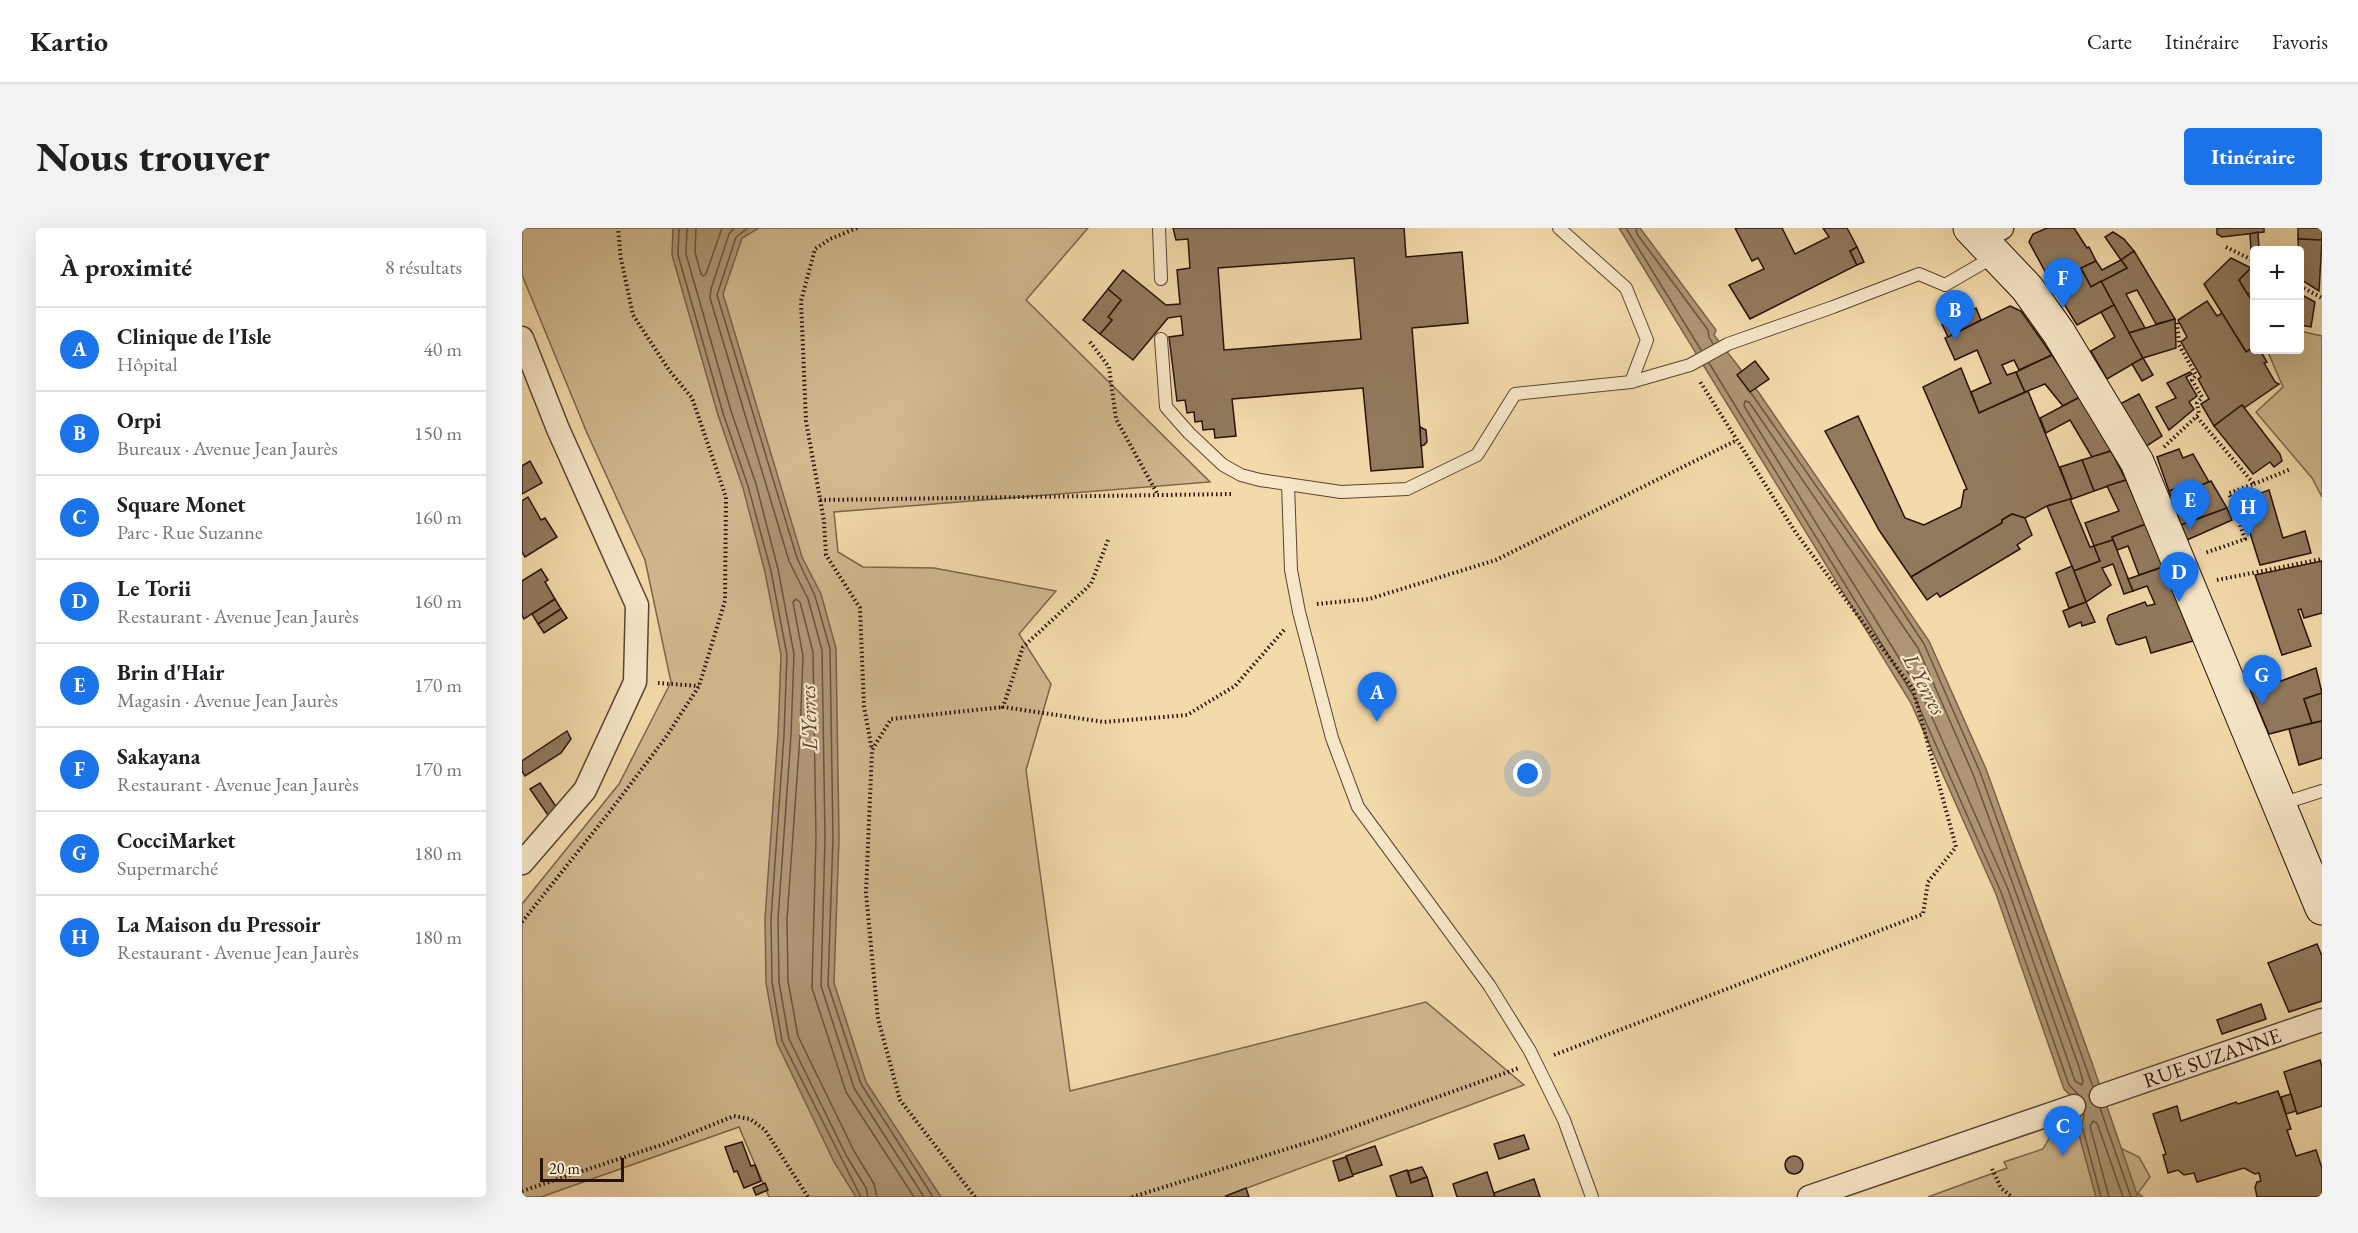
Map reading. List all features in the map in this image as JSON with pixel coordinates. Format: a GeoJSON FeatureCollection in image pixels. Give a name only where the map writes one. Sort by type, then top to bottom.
{"type":"FeatureCollection","features":[{"type":"Feature","properties":{"kind":"street"},"geometry":{"type":"LineString","coordinates":[[1987,238],[2059,333],[2137,462],[2281,804],[2322,908]]}},
{"type":"Feature","properties":{"kind":"street"},"geometry":{"type":"LineString","coordinates":[[522,338],[558,429],[637,605],[635,682],[585,790],[522,863]]}},
{"type":"Feature","properties":{"kind":"street","name":"RUE SUZANNE"},"geometry":{"type":"LineString","coordinates":[[2101,1096],[2322,1020]]}},
{"type":"Feature","properties":{"kind":"street"},"geometry":{"type":"LineString","coordinates":[[1809,1197],[1862,1189],[2074,1106]]}},
{"type":"Feature","properties":{"kind":"lane"},"geometry":{"type":"LineString","coordinates":[[1159,228],[1161,279]]}},
{"type":"Feature","properties":{"kind":"lane"},"geometry":{"type":"LineString","coordinates":[[1559,228],[1626,288],[1647,340],[1631,382]]}},
{"type":"Feature","properties":{"kind":"lane"},"geometry":{"type":"LineString","coordinates":[[1161,339],[1166,407],[1189,433],[1223,465],[1241,475],[1260,480],[1341,492],[1407,489],[1477,455],[1515,394],[1631,382],[1690,365],[1728,344],[1918,274],[1945,285],[1987,238]]}},
{"type":"Feature","properties":{"kind":"lane"},"geometry":{"type":"LineString","coordinates":[[1288,484],[1291,570],[1299,612],[1332,738],[1358,807],[1489,985],[1535,1062],[1564,1120],[1592,1197]]}},
{"type":"Feature","properties":{"kind":"lane"},"geometry":{"type":"LineString","coordinates":[[2281,804],[2322,791]]}},
{"type":"Feature","properties":{"kind":"path"},"geometry":{"type":"LineString","coordinates":[[522,922],[666,737],[699,686],[725,601],[726,497],[692,398],[669,370],[633,315],[621,259],[618,228]]}},
{"type":"Feature","properties":{"kind":"path"},"geometry":{"type":"LineString","coordinates":[[857,228],[830,239],[815,249],[801,301],[806,421],[826,555],[860,608],[864,707],[872,750],[866,893],[878,1019],[900,1100],[975,1197]]}},
{"type":"Feature","properties":{"kind":"path"},"geometry":{"type":"LineString","coordinates":[[2226,247],[2250,259]]}},
{"type":"Feature","properties":{"kind":"path"},"geometry":{"type":"LineString","coordinates":[[2304,288],[2322,298]]}},
{"type":"Feature","properties":{"kind":"path"},"geometry":{"type":"LineString","coordinates":[[2137,462],[2165,446],[2199,414],[2197,403],[2202,397],[2192,380],[2196,375],[2179,345],[2177,320]]}},
{"type":"Feature","properties":{"kind":"path"},"geometry":{"type":"LineString","coordinates":[[1090,342],[1109,368],[1116,419],[1158,496]]}},
{"type":"Feature","properties":{"kind":"path"},"geometry":{"type":"LineString","coordinates":[[1132,1197],[1322,1138],[1535,1062],[1923,914],[1928,882],[1956,847],[1912,688],[1796,533],[1690,365]]}},
{"type":"Feature","properties":{"kind":"path"},"geometry":{"type":"LineString","coordinates":[[2197,417],[2254,484]]}},
{"type":"Feature","properties":{"kind":"path"},"geometry":{"type":"LineString","coordinates":[[872,750],[891,719],[1003,707],[1104,722],[1187,715],[1235,686],[1299,612],[1317,604],[1369,599],[1496,560],[1737,440]]}},
{"type":"Feature","properties":{"kind":"path"},"geometry":{"type":"LineString","coordinates":[[2291,469],[2229,493],[2245,538],[2192,557],[2186,580],[2322,559]]}},
{"type":"Feature","properties":{"kind":"path"},"geometry":{"type":"LineString","coordinates":[[819,500],[1241,494],[1260,480]]}},
{"type":"Feature","properties":{"kind":"path"},"geometry":{"type":"LineString","coordinates":[[1003,707],[1023,647],[1091,584],[1108,540]]}},
{"type":"Feature","properties":{"kind":"path"},"geometry":{"type":"LineString","coordinates":[[635,682],[699,686]]}},
{"type":"Feature","properties":{"kind":"path"},"geometry":{"type":"LineString","coordinates":[[522,1191],[667,1143],[734,1116],[750,1119],[765,1130],[808,1197]]}},
{"type":"Feature","properties":{"kind":"path"},"geometry":{"type":"LineString","coordinates":[[1992,1169],[2001,1188],[2012,1197]]}},
{"type":"Feature","properties":{"kind":"shaded area"},"geometry":{"type":"Polygon","coordinates":[[[522,228],[1088,228],[1026,300],[1210,482],[834,512],[838,552],[863,567],[934,568],[1056,591],[1019,634],[1051,684],[1026,770],[1070,1091],[1426,1002],[1524,1085],[1223,1197],[769,1197],[739,1127],[541,1197],[522,1197],[522,904],[619,784],[671,682],[645,560],[587,433],[522,275],[522,228]]]}},
{"type":"Feature","properties":{"kind":"shaded area"},"geometry":{"type":"Polygon","coordinates":[[[2304,332],[2322,336],[2322,497],[2312,478],[2256,412],[2283,387],[2269,354],[2304,354],[2304,332]]]}},
{"type":"Feature","properties":{"kind":"shaded area"},"geometry":{"type":"Polygon","coordinates":[[[2076,1111],[2110,1143],[2139,1157],[2150,1177],[2138,1193],[2143,1197],[1928,1197],[2007,1168],[2004,1162],[2043,1149],[2051,1135],[2046,1120],[2076,1111]]]}},
{"type":"Feature","properties":{"kind":"water","name":"L'Yerres"},"geometry":{"type":"Polygon","coordinates":[[[673,228],[759,228],[742,238],[723,294],[802,557],[821,594],[836,648],[839,838],[834,983],[866,1082],[941,1197],[856,1197],[834,1162],[777,1043],[766,983],[765,919],[781,655],[765,572],[743,488],[718,415],[672,255],[673,228]]]}},
{"type":"Feature","properties":{"kind":"water","name":"L'Yerres"},"geometry":{"type":"Polygon","coordinates":[[[1619,228],[1640,228],[1716,330],[1714,335],[1759,393],[1929,641],[1986,769],[2138,1197],[2096,1197],[2076,1124],[2079,1118],[2073,1098],[2064,1089],[1996,894],[1911,703],[1619,228]]]}},
{"type":"Feature","properties":{"kind":"building"},"geometry":{"type":"Polygon","coordinates":[[[1173,228],[1404,228],[1406,257],[1462,252],[1468,323],[1412,328],[1423,467],[1371,471],[1363,388],[1232,399],[1236,436],[1215,438],[1214,429],[1203,430],[1202,421],[1195,422],[1194,412],[1187,413],[1185,400],[1177,401],[1169,337],[1183,335],[1181,316],[1168,318],[1133,360],[1100,334],[1112,320],[1108,317],[1121,300],[1108,289],[1123,270],[1166,305],[1180,304],[1177,270],[1190,268],[1188,239],[1176,240],[1173,228]],[[1354,258],[1218,268],[1224,350],[1361,339],[1354,258]]]}},
{"type":"Feature","properties":{"kind":"building"},"geometry":{"type":"Polygon","coordinates":[[[1735,228],[1782,228],[1795,254],[1829,237],[1823,228],[1847,228],[1857,247],[1850,251],[1857,265],[1750,319],[1729,285],[1764,269],[1758,258],[1752,261],[1735,228]]]}},
{"type":"Feature","properties":{"kind":"building"},"geometry":{"type":"Polygon","coordinates":[[[2047,228],[2074,228],[2087,248],[2089,247],[2096,261],[2081,268],[2083,272],[2053,286],[2029,242],[2033,234],[2047,228]]]}},
{"type":"Feature","properties":{"kind":"building"},"geometry":{"type":"Polygon","coordinates":[[[2217,228],[2264,228],[2264,232],[2222,237],[2217,234],[2217,228]]]}},
{"type":"Feature","properties":{"kind":"building"},"geometry":{"type":"Polygon","coordinates":[[[2298,228],[2322,228],[2322,240],[2298,239],[2298,228]]]}},
{"type":"Feature","properties":{"kind":"building"},"geometry":{"type":"Polygon","coordinates":[[[2113,232],[2124,239],[2134,251],[2121,260],[2105,237],[2113,232]]]}},
{"type":"Feature","properties":{"kind":"building"},"geometry":{"type":"Polygon","coordinates":[[[2258,232],[2259,246],[2251,246],[2250,234],[2258,232]]]}},
{"type":"Feature","properties":{"kind":"building"},"geometry":{"type":"Polygon","coordinates":[[[2298,239],[2322,240],[2319,291],[2304,282],[2304,246],[2298,246],[2298,239]]]}},
{"type":"Feature","properties":{"kind":"building"},"geometry":{"type":"Polygon","coordinates":[[[1857,247],[1864,262],[1857,265],[1850,251],[1857,247]]]}},
{"type":"Feature","properties":{"kind":"building"},"geometry":{"type":"Polygon","coordinates":[[[2134,251],[2175,319],[2156,324],[2137,290],[2126,294],[2145,328],[2129,333],[2101,281],[2127,268],[2121,260],[2134,251]]]}},
{"type":"Feature","properties":{"kind":"building"},"geometry":{"type":"Polygon","coordinates":[[[2231,258],[2250,268],[2239,280],[2250,298],[2250,350],[2246,352],[2204,284],[2231,258]]]}},
{"type":"Feature","properties":{"kind":"building"},"geometry":{"type":"Polygon","coordinates":[[[2121,260],[2127,268],[2091,287],[2081,268],[2096,261],[2102,270],[2121,260]]]}},
{"type":"Feature","properties":{"kind":"building"},"geometry":{"type":"Polygon","coordinates":[[[2250,269],[2250,293],[2248,295],[2239,280],[2250,269]]]}},
{"type":"Feature","properties":{"kind":"building"},"geometry":{"type":"Polygon","coordinates":[[[2083,272],[2091,287],[2101,281],[2114,305],[2077,325],[2053,286],[2083,272]]]}},
{"type":"Feature","properties":{"kind":"building"},"geometry":{"type":"Polygon","coordinates":[[[1108,289],[1121,300],[1108,317],[1112,320],[1100,334],[1083,320],[1108,289]]]}},
{"type":"Feature","properties":{"kind":"building"},"geometry":{"type":"Polygon","coordinates":[[[2304,296],[2315,302],[2311,327],[2304,326],[2304,296]]]}},
{"type":"Feature","properties":{"kind":"building"},"geometry":{"type":"Polygon","coordinates":[[[2207,301],[2217,316],[2222,313],[2246,352],[2250,350],[2250,354],[2262,354],[2267,362],[2264,363],[2275,382],[2279,384],[2244,408],[2242,405],[2214,426],[2201,404],[2209,399],[2198,379],[2201,377],[2181,342],[2187,337],[2178,320],[2207,301]]]}},
{"type":"Feature","properties":{"kind":"building"},"geometry":{"type":"Polygon","coordinates":[[[2114,305],[2143,358],[2107,379],[2091,351],[2115,337],[2101,312],[2114,305]]]}},
{"type":"Feature","properties":{"kind":"building"},"geometry":{"type":"Polygon","coordinates":[[[2010,306],[2021,311],[2052,355],[2019,370],[2014,360],[2002,365],[2007,375],[2016,372],[2025,392],[1979,413],[1971,392],[1991,383],[1977,350],[1955,360],[1945,338],[2010,306]]]}},
{"type":"Feature","properties":{"kind":"building"},"geometry":{"type":"Polygon","coordinates":[[[1976,308],[1981,320],[1948,337],[1942,324],[1976,308]]]}},
{"type":"Feature","properties":{"kind":"building"},"geometry":{"type":"Polygon","coordinates":[[[2175,319],[2176,348],[2143,358],[2129,333],[2175,319]]]}},
{"type":"Feature","properties":{"kind":"building"},"geometry":{"type":"Polygon","coordinates":[[[2052,355],[2080,397],[2063,406],[2045,384],[2025,392],[2016,372],[2052,355]]]}},
{"type":"Feature","properties":{"kind":"building"},"geometry":{"type":"Polygon","coordinates":[[[2143,358],[2153,375],[2142,381],[2132,364],[2143,358]]]}},
{"type":"Feature","properties":{"kind":"building"},"geometry":{"type":"Polygon","coordinates":[[[1755,361],[1769,379],[1750,392],[1737,375],[1755,361]]]}},
{"type":"Feature","properties":{"kind":"building"},"geometry":{"type":"Polygon","coordinates":[[[1961,368],[1979,413],[2028,391],[2072,499],[2047,506],[2025,518],[2012,514],[2002,520],[2002,523],[1911,577],[1879,530],[1825,431],[1858,416],[1905,518],[1924,525],[1961,507],[1964,490],[1967,489],[1923,387],[1961,368]]]}},
{"type":"Feature","properties":{"kind":"building"},"geometry":{"type":"Polygon","coordinates":[[[2190,372],[2192,374],[2186,377],[2197,396],[2189,402],[2194,409],[2169,430],[2156,407],[2176,398],[2167,383],[2190,372]]]}},
{"type":"Feature","properties":{"kind":"building"},"geometry":{"type":"Polygon","coordinates":[[[2139,394],[2162,436],[2145,447],[2120,404],[2139,394]]]}},
{"type":"Feature","properties":{"kind":"building"},"geometry":{"type":"Polygon","coordinates":[[[2080,397],[2111,451],[2092,457],[2070,420],[2046,433],[2040,418],[2080,397]]]}},
{"type":"Feature","properties":{"kind":"building"},"geometry":{"type":"Polygon","coordinates":[[[2242,405],[2280,454],[2282,461],[2274,467],[2270,462],[2253,474],[2214,426],[2242,405]]]}},
{"type":"Feature","properties":{"kind":"building"},"geometry":{"type":"Polygon","coordinates":[[[1420,427],[1426,430],[1427,442],[1421,446],[1420,427]]]}},
{"type":"Feature","properties":{"kind":"building"},"geometry":{"type":"Polygon","coordinates":[[[2179,449],[2183,458],[2193,454],[2209,482],[2197,487],[2193,483],[2169,491],[2157,457],[2179,449]]]}},
{"type":"Feature","properties":{"kind":"building"},"geometry":{"type":"Polygon","coordinates":[[[2111,451],[2126,480],[2094,491],[2082,460],[2111,451]]]}},
{"type":"Feature","properties":{"kind":"building"},"geometry":{"type":"Polygon","coordinates":[[[2082,460],[2094,491],[2072,499],[2060,467],[2082,460]]]}},
{"type":"Feature","properties":{"kind":"building"},"geometry":{"type":"Polygon","coordinates":[[[530,461],[542,483],[522,494],[522,466],[530,461]]]}},
{"type":"Feature","properties":{"kind":"building"},"geometry":{"type":"Polygon","coordinates":[[[2126,480],[2146,524],[2112,537],[2113,540],[2094,546],[2085,523],[2119,511],[2107,486],[2126,480]]]}},
{"type":"Feature","properties":{"kind":"building"},"geometry":{"type":"Polygon","coordinates":[[[2211,481],[2227,508],[2181,525],[2169,491],[2193,483],[2197,487],[2211,481]]]}},
{"type":"Feature","properties":{"kind":"building"},"geometry":{"type":"Polygon","coordinates":[[[2269,490],[2283,538],[2305,531],[2311,553],[2260,565],[2240,501],[2269,490]]]}},
{"type":"Feature","properties":{"kind":"building"},"geometry":{"type":"Polygon","coordinates":[[[528,497],[541,520],[545,518],[557,537],[525,557],[522,552],[522,501],[528,497]]]}},
{"type":"Feature","properties":{"kind":"building"},"geometry":{"type":"Polygon","coordinates":[[[2070,499],[2090,547],[2094,546],[2100,561],[2074,571],[2047,506],[2070,499]]]}},
{"type":"Feature","properties":{"kind":"building"},"geometry":{"type":"Polygon","coordinates":[[[2227,508],[2232,520],[2187,540],[2181,525],[2227,508]]]}},
{"type":"Feature","properties":{"kind":"building"},"geometry":{"type":"Polygon","coordinates":[[[2012,514],[2025,518],[2032,535],[2017,545],[2020,549],[1940,597],[1937,593],[1927,600],[1911,577],[2002,523],[2002,520],[2012,514]]]}},
{"type":"Feature","properties":{"kind":"building"},"geometry":{"type":"Polygon","coordinates":[[[2146,524],[2163,567],[2139,575],[2128,546],[2117,550],[2112,537],[2146,524]]]}},
{"type":"Feature","properties":{"kind":"building"},"geometry":{"type":"Polygon","coordinates":[[[2113,540],[2133,591],[2124,594],[2113,564],[2102,568],[2111,585],[2086,602],[2074,571],[2100,561],[2094,546],[2113,540]]]}},
{"type":"Feature","properties":{"kind":"building"},"geometry":{"type":"Polygon","coordinates":[[[2322,561],[2322,613],[2304,618],[2301,609],[2298,610],[2311,646],[2282,655],[2255,575],[2322,561]]]}},
{"type":"Feature","properties":{"kind":"building"},"geometry":{"type":"Polygon","coordinates":[[[2072,566],[2086,602],[2069,608],[2056,573],[2072,566]]]}},
{"type":"Feature","properties":{"kind":"building"},"geometry":{"type":"Polygon","coordinates":[[[2163,567],[2193,641],[2151,653],[2146,637],[2116,644],[2107,619],[2109,615],[2145,602],[2147,606],[2155,604],[2147,586],[2133,591],[2128,579],[2163,567]]]}},
{"type":"Feature","properties":{"kind":"building"},"geometry":{"type":"Polygon","coordinates":[[[541,569],[548,580],[545,582],[555,599],[524,619],[522,581],[541,569]]]}},
{"type":"Feature","properties":{"kind":"building"},"geometry":{"type":"Polygon","coordinates":[[[555,599],[561,609],[538,624],[532,614],[555,599]]]}},
{"type":"Feature","properties":{"kind":"building"},"geometry":{"type":"Polygon","coordinates":[[[2086,602],[2095,622],[2082,626],[2081,622],[2069,627],[2063,611],[2086,602]]]}},
{"type":"Feature","properties":{"kind":"building"},"geometry":{"type":"Polygon","coordinates":[[[561,609],[567,618],[544,633],[538,624],[561,609]]]}},
{"type":"Feature","properties":{"kind":"building"},"geometry":{"type":"Polygon","coordinates":[[[2316,668],[2322,693],[2304,699],[2312,723],[2269,734],[2246,680],[2275,671],[2281,681],[2316,668]]]}},
{"type":"Feature","properties":{"kind":"building"},"geometry":{"type":"Polygon","coordinates":[[[2322,693],[2322,721],[2312,723],[2304,699],[2322,693]]]}},
{"type":"Feature","properties":{"kind":"building"},"geometry":{"type":"Polygon","coordinates":[[[2322,721],[2322,758],[2299,765],[2289,729],[2322,721]]]}},
{"type":"Feature","properties":{"kind":"building"},"geometry":{"type":"Polygon","coordinates":[[[567,731],[571,739],[561,753],[525,776],[522,771],[522,761],[567,731]]]}},
{"type":"Feature","properties":{"kind":"building"},"geometry":{"type":"Polygon","coordinates":[[[540,783],[557,808],[550,818],[530,789],[540,783]]]}},
{"type":"Feature","properties":{"kind":"building"},"geometry":{"type":"Polygon","coordinates":[[[2317,944],[2322,956],[2322,1001],[2289,1012],[2268,963],[2317,944]]]}},
{"type":"Feature","properties":{"kind":"building"},"geometry":{"type":"Polygon","coordinates":[[[2261,1004],[2266,1019],[2222,1034],[2217,1020],[2261,1004]]]}},
{"type":"Feature","properties":{"kind":"building"},"geometry":{"type":"Polygon","coordinates":[[[2320,1060],[2322,1106],[2297,1114],[2284,1072],[2320,1060]]]}},
{"type":"Feature","properties":{"kind":"building"},"geometry":{"type":"Polygon","coordinates":[[[2278,1091],[2291,1129],[2287,1130],[2296,1156],[2316,1150],[2322,1168],[2322,1197],[2257,1197],[2255,1187],[2257,1182],[2261,1181],[2259,1173],[2255,1174],[2244,1168],[2197,1182],[2194,1173],[2184,1175],[2178,1170],[2168,1173],[2163,1155],[2166,1154],[2153,1114],[2177,1106],[2181,1121],[2236,1102],[2238,1104],[2278,1091]]]}},
{"type":"Feature","properties":{"kind":"building"},"geometry":{"type":"Polygon","coordinates":[[[2291,1094],[2296,1111],[2286,1114],[2281,1097],[2291,1094]]]}},
{"type":"Feature","properties":{"kind":"building"},"geometry":{"type":"Polygon","coordinates":[[[1524,1135],[1529,1149],[1499,1159],[1494,1144],[1524,1135]]]}},
{"type":"Feature","properties":{"kind":"building"},"geometry":{"type":"Polygon","coordinates":[[[742,1142],[751,1166],[755,1165],[761,1181],[744,1188],[737,1171],[734,1172],[725,1147],[742,1142]]]}},
{"type":"Feature","properties":{"kind":"building"},"geometry":{"type":"Polygon","coordinates":[[[1375,1146],[1382,1165],[1352,1175],[1346,1156],[1375,1146]]]}},
{"type":"Feature","properties":{"kind":"building"},"geometry":{"type":"Polygon","coordinates":[[[1794,1156],[1800,1159],[1803,1165],[1800,1171],[1794,1174],[1788,1171],[1785,1165],[1788,1159],[1794,1156]]]}},
{"type":"Feature","properties":{"kind":"building"},"geometry":{"type":"Polygon","coordinates":[[[1346,1157],[1353,1176],[1339,1181],[1333,1161],[1346,1157]]]}},
{"type":"Feature","properties":{"kind":"building"},"geometry":{"type":"Polygon","coordinates":[[[1422,1167],[1427,1177],[1411,1183],[1408,1171],[1422,1167]]]}},
{"type":"Feature","properties":{"kind":"building"},"geometry":{"type":"Polygon","coordinates":[[[1407,1170],[1411,1183],[1427,1177],[1433,1197],[1397,1197],[1390,1176],[1407,1170]]]}},
{"type":"Feature","properties":{"kind":"building"},"geometry":{"type":"Polygon","coordinates":[[[1487,1172],[1495,1197],[1457,1197],[1453,1184],[1487,1172]]]}},
{"type":"Feature","properties":{"kind":"building"},"geometry":{"type":"Polygon","coordinates":[[[1534,1179],[1540,1197],[1495,1197],[1494,1193],[1534,1179]]]}},
{"type":"Feature","properties":{"kind":"building"},"geometry":{"type":"Polygon","coordinates":[[[765,1183],[768,1190],[756,1195],[753,1188],[765,1183]]]}},
{"type":"Feature","properties":{"kind":"building"},"geometry":{"type":"Polygon","coordinates":[[[1246,1188],[1249,1197],[1226,1197],[1226,1196],[1246,1188]]]}},
{"type":"Feature","properties":{"kind":"place","name":"Sakayana"},"geometry":{"type":"Point","coordinates":[2063,308]}},
{"type":"Feature","properties":{"kind":"place","name":"Orpi"},"geometry":{"type":"Point","coordinates":[1955,340]}},
{"type":"Feature","properties":{"kind":"place","name":"Brin d'Hair"},"geometry":{"type":"Point","coordinates":[2190,530]}},
{"type":"Feature","properties":{"kind":"place","name":"La Maison du Pressoir"},"geometry":{"type":"Point","coordinates":[2248,537]}},
{"type":"Feature","properties":{"kind":"place","name":"Le Torii"},"geometry":{"type":"Point","coordinates":[2179,602]}},
{"type":"Feature","properties":{"kind":"place","name":"CocciMarket"},"geometry":{"type":"Point","coordinates":[2262,705]}},
{"type":"Feature","properties":{"kind":"place","name":"Clinique de l'Isle"},"geometry":{"type":"Point","coordinates":[1377,722]}},
{"type":"Feature","properties":{"kind":"place","name":"Square Monet"},"geometry":{"type":"Point","coordinates":[2063,1156]}}]}
